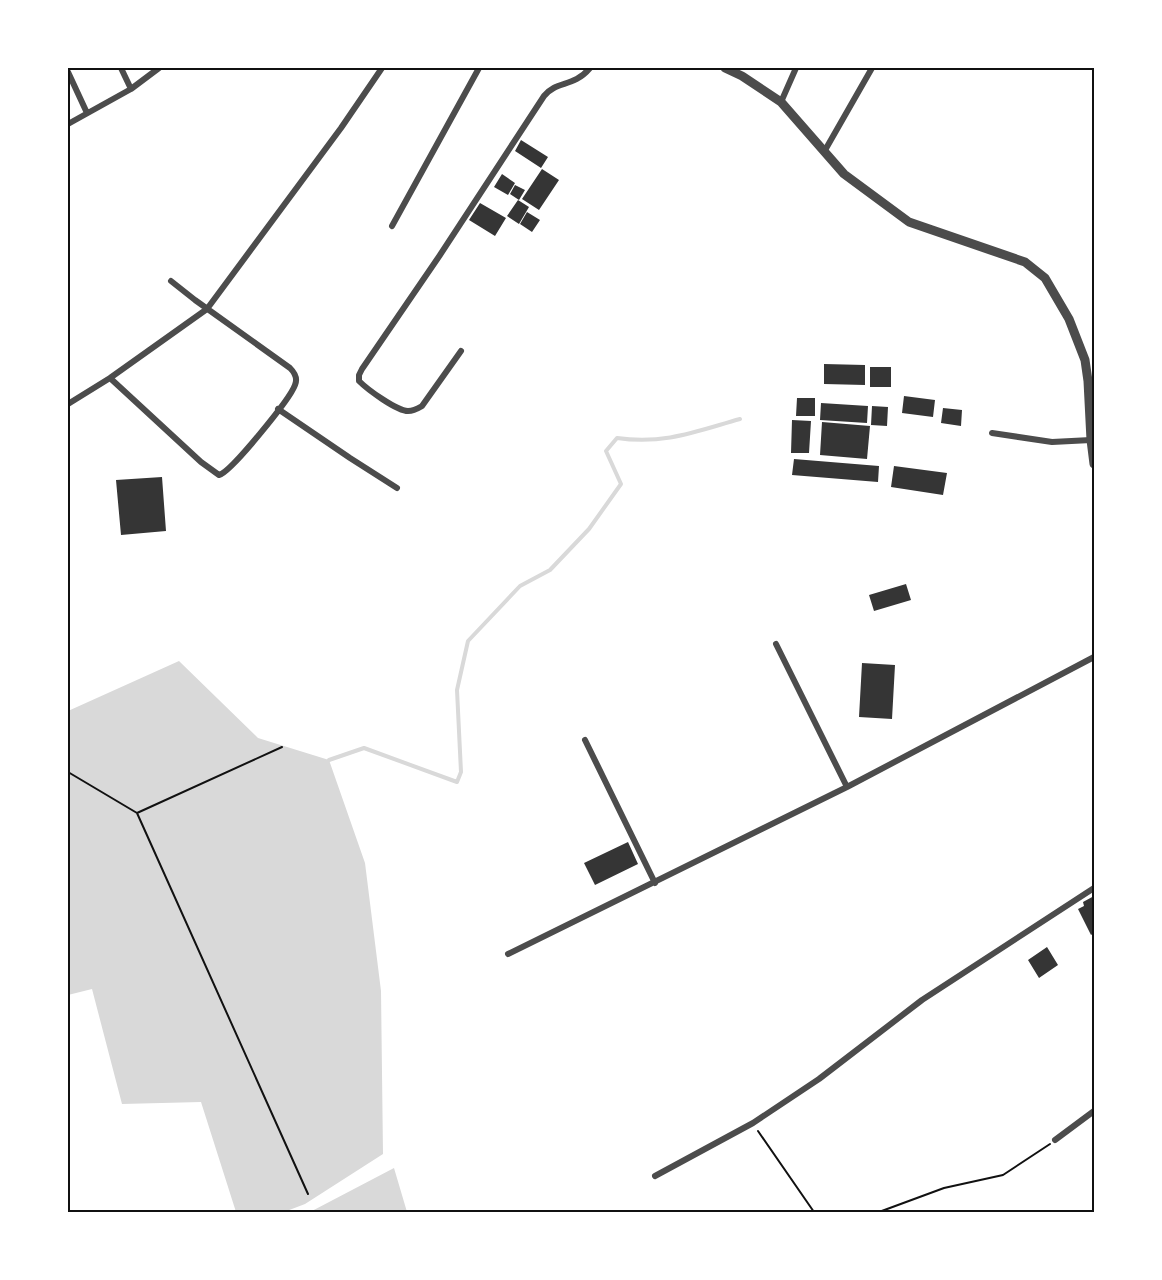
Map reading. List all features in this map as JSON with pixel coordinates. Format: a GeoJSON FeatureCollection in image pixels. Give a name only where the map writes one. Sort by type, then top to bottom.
{"type":"FeatureCollection","features":[{"type":"Feature","properties":{"kind":"street"},"geometry":{"type":"LineString","coordinates":[[121,68],[131,89]]}},
{"type":"Feature","properties":{"kind":"street"},"geometry":{"type":"LineString","coordinates":[[68,124],[131,89],[159,68]]}},
{"type":"Feature","properties":{"kind":"street"},"geometry":{"type":"LineString","coordinates":[[68,404],[110,378],[207,309],[341,128],[382,68]]}},
{"type":"Feature","properties":{"kind":"street"},"geometry":{"type":"LineString","coordinates":[[392,226],[479,68]]}},
{"type":"Feature","properties":{"kind":"street"},"geometry":{"type":"LineString","coordinates":[[461,351],[422,406],[416,410],[409,411],[399,408],[359,381],[362,369],[544,96],[552,88],[577,81],[590,68]]}},
{"type":"Feature","properties":{"kind":"street"},"geometry":{"type":"LineString","coordinates":[[726,68],[781,102],[844,174],[909,222],[1025,262],[1045,278],[1069,319],[1084,360],[1092,403],[1091,440],[1095,464]]}},
{"type":"Feature","properties":{"kind":"street"},"geometry":{"type":"LineString","coordinates":[[781,102],[796,68]]}},
{"type":"Feature","properties":{"kind":"street"},"geometry":{"type":"LineString","coordinates":[[824,152],[872,68]]}},
{"type":"Feature","properties":{"kind":"street"},"geometry":{"type":"LineString","coordinates":[[68,72],[87,112]]}},
{"type":"Feature","properties":{"kind":"street"},"geometry":{"type":"LineString","coordinates":[[110,378],[201,462],[219,475],[233,464],[295,385],[296,376],[293,371],[171,280]]}},
{"type":"Feature","properties":{"kind":"street"},"geometry":{"type":"LineString","coordinates":[[278,409],[397,488]]}},
{"type":"Feature","properties":{"kind":"street"},"geometry":{"type":"LineString","coordinates":[[992,433],[1052,442],[1091,440]]}},
{"type":"Feature","properties":{"kind":"street"},"geometry":{"type":"LineString","coordinates":[[776,645],[847,787]]}},
{"type":"Feature","properties":{"kind":"street"},"geometry":{"type":"LineString","coordinates":[[508,954],[847,787],[1095,657]]}},
{"type":"Feature","properties":{"kind":"street"},"geometry":{"type":"LineString","coordinates":[[585,740],[655,883]]}},
{"type":"Feature","properties":{"kind":"street"},"geometry":{"type":"LineString","coordinates":[[655,1176],[753,1123],[819,1079],[922,1000],[1095,888]]}},
{"type":"Feature","properties":{"kind":"street"},"geometry":{"type":"LineString","coordinates":[[1055,1140],[1095,1111]]}},
{"type":"Feature","properties":{"kind":"path"},"geometry":{"type":"LineString","coordinates":[[137,813],[282,747]]}},
{"type":"Feature","properties":{"kind":"path"},"geometry":{"type":"LineString","coordinates":[[68,772],[137,813],[308,1194]]}},
{"type":"Feature","properties":{"kind":"path"},"geometry":{"type":"LineString","coordinates":[[753,1123],[814,1212]]}},
{"type":"Feature","properties":{"kind":"path"},"geometry":{"type":"LineString","coordinates":[[879,1212],[944,1188],[1003,1175],[1055,1140]]}},
{"type":"Feature","properties":{"kind":"shaded area"},"geometry":{"type":"Polygon","coordinates":[[[179,661],[258,738],[329,760],[365,863],[381,991],[383,1154],[305,1204],[284,1212],[236,1212],[201,1102],[122,1104],[92,989],[68,995],[68,711],[179,661]]]}},
{"type":"Feature","properties":{"kind":"shaded area"},"geometry":{"type":"Polygon","coordinates":[[[394,1168],[407,1212],[310,1212],[394,1168]]]}},
{"type":"Feature","properties":{"kind":"building"},"geometry":{"type":"Polygon","coordinates":[[[521,140],[548,157],[541,168],[515,151],[521,140]]]}},
{"type":"Feature","properties":{"kind":"building"},"geometry":{"type":"Polygon","coordinates":[[[542,169],[559,180],[539,210],[522,199],[542,169]]]}},
{"type":"Feature","properties":{"kind":"building"},"geometry":{"type":"Polygon","coordinates":[[[502,174],[515,183],[508,195],[494,187],[502,174]]]}},
{"type":"Feature","properties":{"kind":"building"},"geometry":{"type":"Polygon","coordinates":[[[515,185],[525,190],[519,200],[510,194],[515,185]]]}},
{"type":"Feature","properties":{"kind":"building"},"geometry":{"type":"Polygon","coordinates":[[[518,200],[529,207],[519,224],[507,216],[518,200]]]}},
{"type":"Feature","properties":{"kind":"building"},"geometry":{"type":"Polygon","coordinates":[[[480,203],[506,218],[495,236],[469,220],[480,203]]]}},
{"type":"Feature","properties":{"kind":"building"},"geometry":{"type":"Polygon","coordinates":[[[527,212],[540,220],[532,232],[520,224],[527,212]]]}},
{"type":"Feature","properties":{"kind":"building"},"geometry":{"type":"Polygon","coordinates":[[[824,364],[865,365],[865,385],[824,384],[824,364]]]}},
{"type":"Feature","properties":{"kind":"building"},"geometry":{"type":"Polygon","coordinates":[[[870,367],[891,367],[891,387],[870,387],[870,367]]]}},
{"type":"Feature","properties":{"kind":"building"},"geometry":{"type":"Polygon","coordinates":[[[904,396],[935,400],[933,417],[902,413],[904,396]]]}},
{"type":"Feature","properties":{"kind":"building"},"geometry":{"type":"Polygon","coordinates":[[[797,398],[815,398],[815,416],[796,416],[797,398]]]}},
{"type":"Feature","properties":{"kind":"building"},"geometry":{"type":"Polygon","coordinates":[[[821,403],[868,406],[867,423],[820,420],[821,403]]]}},
{"type":"Feature","properties":{"kind":"building"},"geometry":{"type":"Polygon","coordinates":[[[872,406],[888,407],[887,426],[871,425],[872,406]]]}},
{"type":"Feature","properties":{"kind":"building"},"geometry":{"type":"Polygon","coordinates":[[[943,408],[962,410],[961,426],[941,423],[943,408]]]}},
{"type":"Feature","properties":{"kind":"building"},"geometry":{"type":"Polygon","coordinates":[[[792,420],[811,421],[809,453],[791,453],[792,420]]]}},
{"type":"Feature","properties":{"kind":"building"},"geometry":{"type":"Polygon","coordinates":[[[822,422],[870,426],[867,459],[820,455],[822,422]]]}},
{"type":"Feature","properties":{"kind":"building"},"geometry":{"type":"Polygon","coordinates":[[[794,459],[879,466],[878,482],[792,475],[794,459]]]}},
{"type":"Feature","properties":{"kind":"building"},"geometry":{"type":"Polygon","coordinates":[[[894,466],[947,473],[943,495],[891,487],[894,466]]]}},
{"type":"Feature","properties":{"kind":"building"},"geometry":{"type":"Polygon","coordinates":[[[162,477],[166,531],[121,535],[116,480],[162,477]]]}},
{"type":"Feature","properties":{"kind":"building"},"geometry":{"type":"Polygon","coordinates":[[[906,584],[911,600],[874,611],[869,595],[906,584]]]}},
{"type":"Feature","properties":{"kind":"building"},"geometry":{"type":"Polygon","coordinates":[[[862,663],[895,665],[892,719],[859,717],[862,663]]]}},
{"type":"Feature","properties":{"kind":"building"},"geometry":{"type":"Polygon","coordinates":[[[628,842],[638,864],[595,885],[584,863],[628,842]]]}},
{"type":"Feature","properties":{"kind":"building"},"geometry":{"type":"Polygon","coordinates":[[[1094,896],[1094,933],[1091,935],[1078,909],[1084,906],[1083,902],[1094,896]]]}},
{"type":"Feature","properties":{"kind":"building"},"geometry":{"type":"Polygon","coordinates":[[[1047,947],[1058,965],[1039,978],[1028,960],[1047,947]]]}},
{"type":"Feature","properties":{"kind":"waterway"},"geometry":{"type":"LineString","coordinates":[[329,760],[364,748],[457,782],[461,772],[457,690],[468,641],[520,586],[550,570],[589,529],[621,484],[606,451],[617,438],[650,440],[680,436],[740,419]]}}]}
